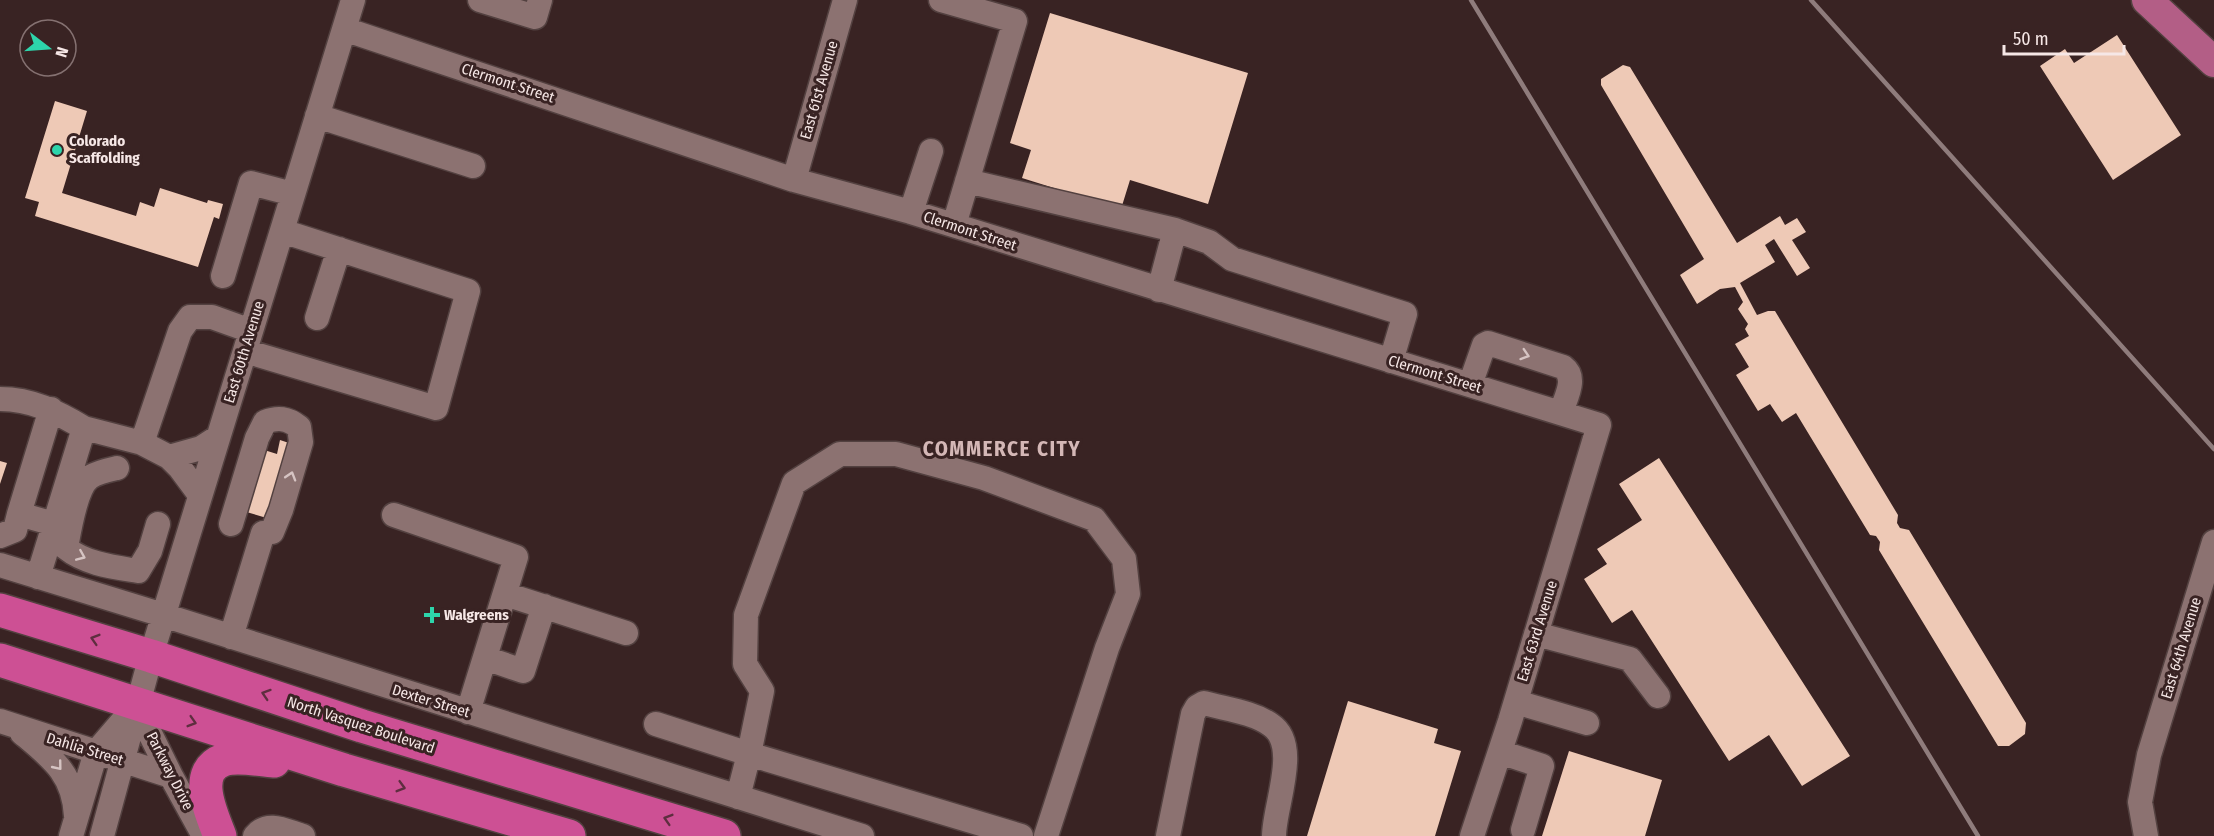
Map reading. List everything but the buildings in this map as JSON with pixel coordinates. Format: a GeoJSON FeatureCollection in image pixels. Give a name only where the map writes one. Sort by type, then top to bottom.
{"type":"FeatureCollection","features":[{"type":"Feature","properties":{"kind":"highway","name":"North Vasquez Boulevard"},"geometry":{"type":"LineString","coordinates":[[0,610],[151,656],[362,726],[724,836]]}},
{"type":"Feature","properties":{"kind":"highway"},"geometry":{"type":"LineString","coordinates":[[0,660],[344,770],[569,836]]}},
{"type":"Feature","properties":{"kind":"highway"},"geometry":{"type":"LineString","coordinates":[[220,836],[205,792],[208,776],[213,768],[223,760],[274,761],[344,770]]}},
{"type":"Feature","properties":{"kind":"main road"},"geometry":{"type":"LineString","coordinates":[[2147,0],[2214,62]]}},
{"type":"Feature","properties":{"kind":"street","name":"East 60th Avenue"},"geometry":{"type":"LineString","coordinates":[[102,836],[136,705],[163,615],[353,0]]}},
{"type":"Feature","properties":{"kind":"street"},"geometry":{"type":"LineString","coordinates":[[480,0],[535,17],[540,0]]}},
{"type":"Feature","properties":{"kind":"street","name":"East 61st Avenue"},"geometry":{"type":"LineString","coordinates":[[794,180],[845,0]]}},
{"type":"Feature","properties":{"kind":"street"},"geometry":{"type":"LineString","coordinates":[[941,0],[1015,21],[954,225]]}},
{"type":"Feature","properties":{"kind":"street","name":"Clermont Street"},"geometry":{"type":"LineString","coordinates":[[344,29],[794,180],[954,225],[1599,425]]}},
{"type":"Feature","properties":{"kind":"street"},"geometry":{"type":"LineString","coordinates":[[318,116],[473,166]]}},
{"type":"Feature","properties":{"kind":"street"},"geometry":{"type":"LineString","coordinates":[[910,212],[931,151]]}},
{"type":"Feature","properties":{"kind":"street"},"geometry":{"type":"LineString","coordinates":[[967,181],[1142,214],[1175,230],[1209,242],[1232,259],[1404,315],[1391,361]]}},
{"type":"Feature","properties":{"kind":"street"},"geometry":{"type":"LineString","coordinates":[[223,276],[251,183],[293,194]]}},
{"type":"Feature","properties":{"kind":"street"},"geometry":{"type":"LineString","coordinates":[[1159,290],[1175,230]]}},
{"type":"Feature","properties":{"kind":"street"},"geometry":{"type":"LineString","coordinates":[[142,443],[180,331],[190,317],[212,317],[248,341],[436,408],[468,291],[282,231]]}},
{"type":"Feature","properties":{"kind":"street"},"geometry":{"type":"LineString","coordinates":[[317,318],[339,249]]}},
{"type":"Feature","properties":{"kind":"street"},"geometry":{"type":"LineString","coordinates":[[1470,385],[1484,345],[1488,344],[1563,367],[1568,371],[1571,379],[1561,413]]}},
{"type":"Feature","properties":{"kind":"street"},"geometry":{"type":"LineString","coordinates":[[0,399],[14,399],[51,409],[84,428],[142,443],[169,457],[200,495]]}},
{"type":"Feature","properties":{"kind":"street"},"geometry":{"type":"LineString","coordinates":[[51,409],[11,527],[54,524]]}},
{"type":"Feature","properties":{"kind":"street"},"geometry":{"type":"LineString","coordinates":[[231,524],[257,438],[265,422],[275,418],[288,420],[299,427],[301,442],[281,510],[267,532],[231,637]]}},
{"type":"Feature","properties":{"kind":"street","name":"East 63rd Avenue"},"geometry":{"type":"LineString","coordinates":[[1472,836],[1516,702],[1599,425]]}},
{"type":"Feature","properties":{"kind":"street"},"geometry":{"type":"LineString","coordinates":[[38,577],[84,428]]}},
{"type":"Feature","properties":{"kind":"street"},"geometry":{"type":"LineString","coordinates":[[169,457],[201,448],[218,437]]}},
{"type":"Feature","properties":{"kind":"street"},"geometry":{"type":"LineString","coordinates":[[738,797],[762,691],[745,664],[746,615],[794,483],[840,454],[896,454],[973,475],[1094,519],[1124,560],[1128,594],[1107,648],[1046,836]]}},
{"type":"Feature","properties":{"kind":"street"},"geometry":{"type":"LineString","coordinates":[[117,468],[88,478],[81,489],[66,548],[76,556],[111,567],[138,571],[150,550],[158,525]]}},
{"type":"Feature","properties":{"kind":"street"},"geometry":{"type":"LineString","coordinates":[[394,515],[516,557],[468,712]]}},
{"type":"Feature","properties":{"kind":"street","name":"East 64th Avenue"},"geometry":{"type":"LineString","coordinates":[[2146,836],[2140,802],[2149,755],[2214,542]]}},
{"type":"Feature","properties":{"kind":"street","name":"Dexter Street"},"geometry":{"type":"LineString","coordinates":[[0,566],[163,615],[862,836]]}},
{"type":"Feature","properties":{"kind":"street"},"geometry":{"type":"LineString","coordinates":[[505,594],[626,633]]}},
{"type":"Feature","properties":{"kind":"street"},"geometry":{"type":"LineString","coordinates":[[485,658],[523,672],[544,606]]}},
{"type":"Feature","properties":{"kind":"street"},"geometry":{"type":"LineString","coordinates":[[1536,634],[1630,659],[1658,696]]}},
{"type":"Feature","properties":{"kind":"street"},"geometry":{"type":"LineString","coordinates":[[1516,702],[1587,723]]}},
{"type":"Feature","properties":{"kind":"street"},"geometry":{"type":"LineString","coordinates":[[1168,836],[1193,714],[1197,706],[1204,703],[1260,719],[1273,726],[1283,739],[1286,754],[1274,836]]}},
{"type":"Feature","properties":{"kind":"street","name":"East 60th Avenue"},"geometry":{"type":"LineString","coordinates":[[73,829],[96,752],[136,705]]}},
{"type":"Feature","properties":{"kind":"street","name":"Parkway Drive"},"geometry":{"type":"LineString","coordinates":[[136,705],[204,836]]}},
{"type":"Feature","properties":{"kind":"street"},"geometry":{"type":"LineString","coordinates":[[8,724],[50,756],[65,774],[72,790],[73,829]]}},
{"type":"Feature","properties":{"kind":"street","name":"Dahlia Street"},"geometry":{"type":"LineString","coordinates":[[8,724],[171,776]]}},
{"type":"Feature","properties":{"kind":"street"},"geometry":{"type":"LineString","coordinates":[[656,724],[1021,836]]}},
{"type":"Feature","properties":{"kind":"street"},"geometry":{"type":"LineString","coordinates":[[1500,753],[1542,766],[1523,830]]}},
{"type":"Feature","properties":{"kind":"street"},"geometry":{"type":"LineString","coordinates":[[255,836],[261,830],[271,826],[303,836]]}},
{"type":"Feature","properties":{"kind":"railway"},"geometry":{"type":"LineString","coordinates":[[1471,0],[1978,836]]}},
{"type":"Feature","properties":{"kind":"railway"},"geometry":{"type":"LineString","coordinates":[[1811,0],[2214,449]]}},
{"type":"Feature","properties":{"kind":"place","name":"Colorado Scaffolding"},"geometry":{"type":"Point","coordinates":[57,150]}},
{"type":"Feature","properties":{"kind":"place","name":"Walgreens"},"geometry":{"type":"Point","coordinates":[432,615]}},
{"type":"Feature","properties":{"kind":"district","name":"COMMERCE CITY"},"geometry":{"type":"Point","coordinates":[1002,449]}}]}
